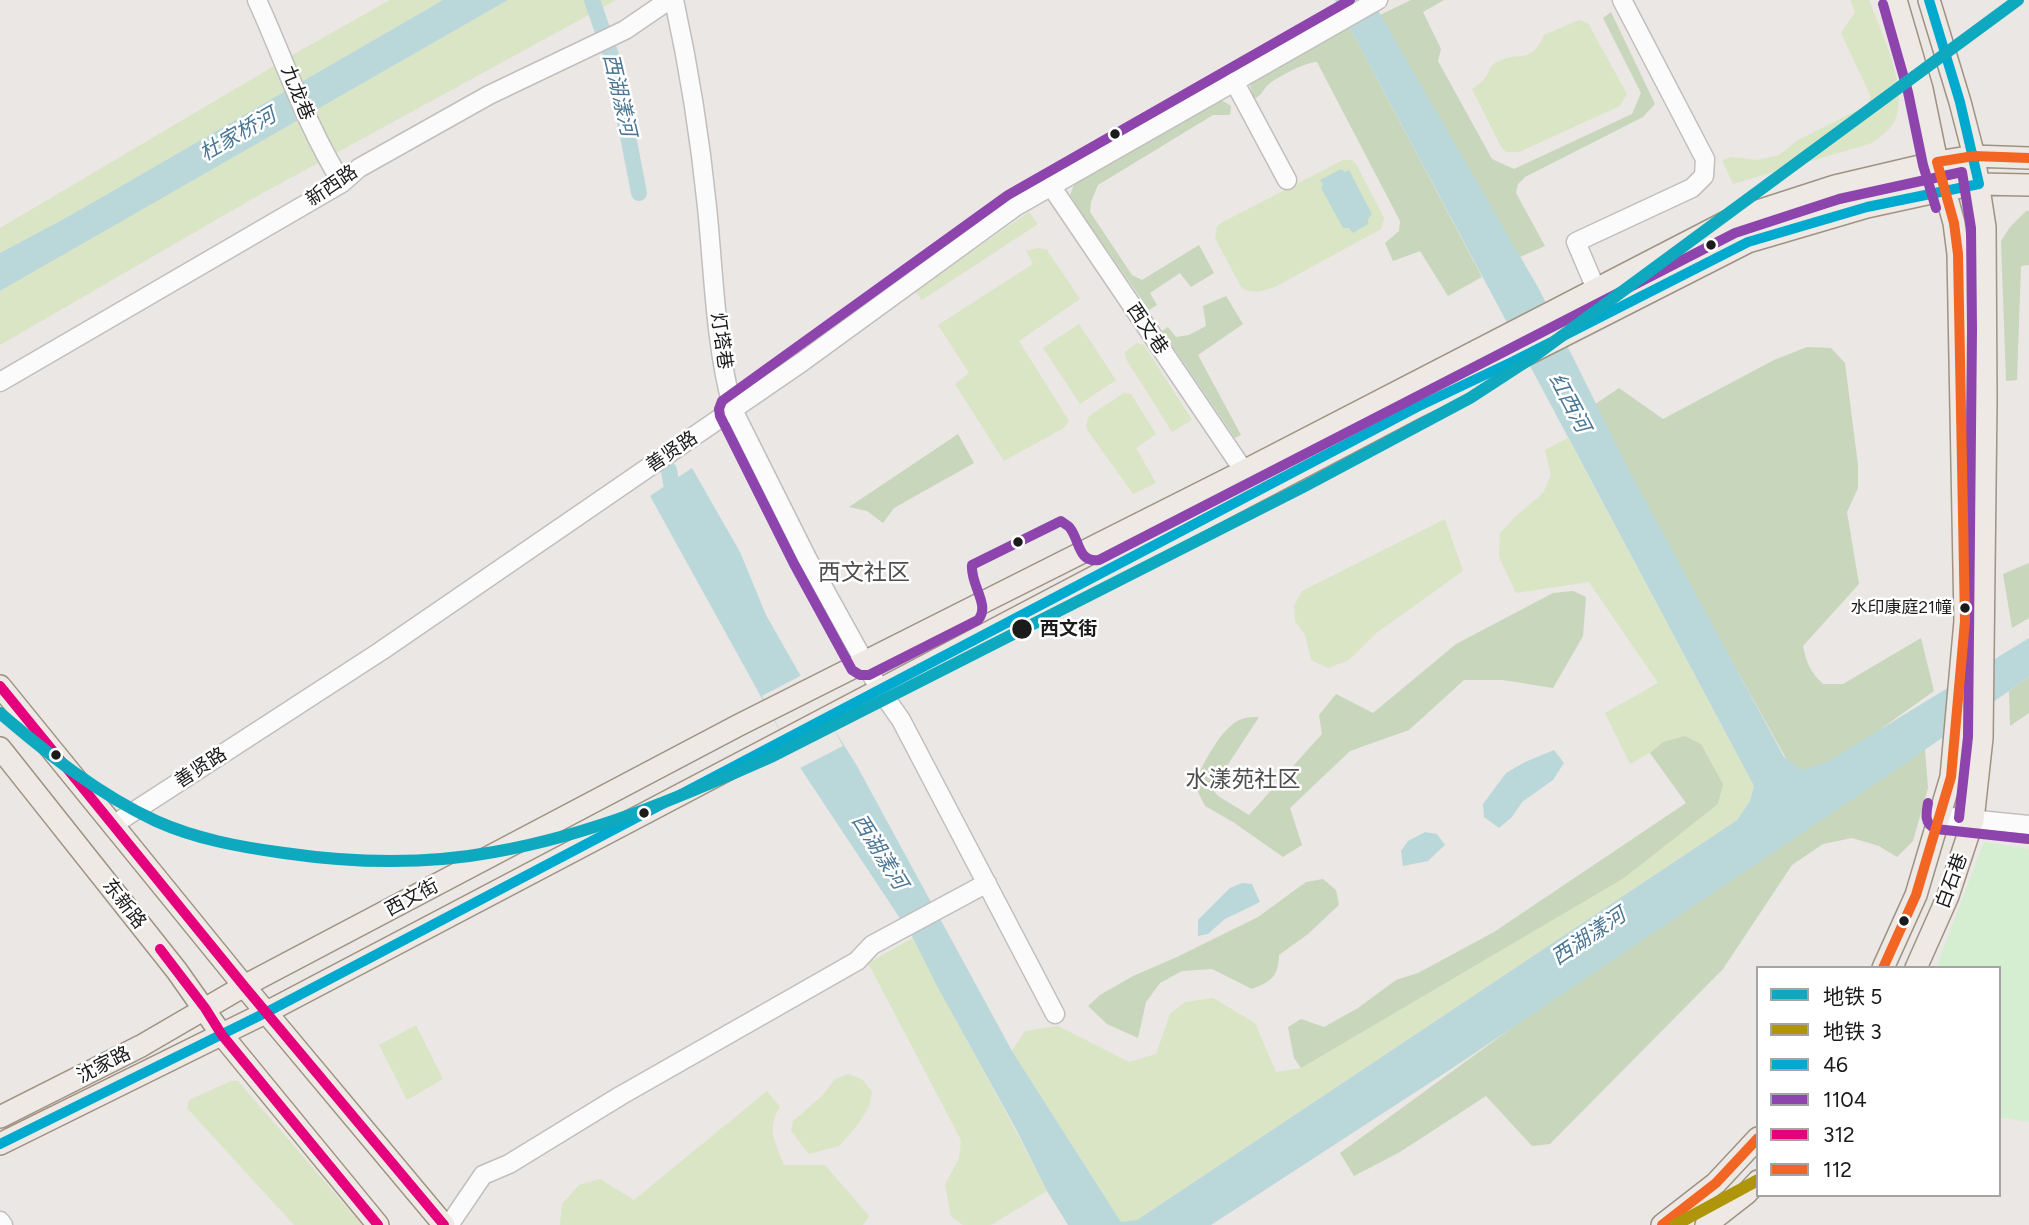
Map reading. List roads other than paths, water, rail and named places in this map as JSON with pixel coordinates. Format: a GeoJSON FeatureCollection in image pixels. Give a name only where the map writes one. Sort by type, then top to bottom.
{"type":"FeatureCollection","features":[{"type":"Feature","properties":{"kind":"main road","name":"白石巷"},"geometry":{"type":"LineString","coordinates":[[1883,966],[1916,895],[1951,778],[1965,621],[1958,254],[1954,223],[1937,162],[1922,89],[1896,0]]}},
{"type":"Feature","properties":{"kind":"main road","name":"白石巷"},"geometry":{"type":"LineString","coordinates":[[1917,966],[1948,896],[1973,820],[1982,738],[1985,227],[1974,156],[1929,0]]}},
{"type":"Feature","properties":{"kind":"main road","name":"西文街"},"geometry":{"type":"LineString","coordinates":[[205,1008],[770,710],[1244,471],[1730,220],[1835,186],[1937,162],[1974,156],[2029,158]]}},
{"type":"Feature","properties":{"kind":"main road","name":"西文街"},"geometry":{"type":"LineString","coordinates":[[267,1012],[1418,407],[1748,242],[1867,207],[1945,190],[1979,184],[2029,185]]}},
{"type":"Feature","properties":{"kind":"main road"},"geometry":{"type":"LineString","coordinates":[[0,686],[244,986],[446,1225]]}},
{"type":"Feature","properties":{"kind":"main road","name":"东新路"},"geometry":{"type":"LineString","coordinates":[[0,748],[205,1008],[222,1035],[378,1225]]}},
{"type":"Feature","properties":{"kind":"main road","name":"沈家路"},"geometry":{"type":"LineString","coordinates":[[0,1117],[141,1046],[205,1008]]}},
{"type":"Feature","properties":{"kind":"main road","name":"沈家路"},"geometry":{"type":"LineString","coordinates":[[0,1144],[267,1012]]}},
{"type":"Feature","properties":{"kind":"main road"},"geometry":{"type":"LineString","coordinates":[[1662,1225],[1716,1182],[1756,1140]]}},
{"type":"Feature","properties":{"kind":"main road"},"geometry":{"type":"LineString","coordinates":[[1706,1225],[1756,1183]]}},
{"type":"Feature","properties":{"kind":"street","name":"九龙巷"},"geometry":{"type":"LineString","coordinates":[[257,0],[307,120],[342,183]]}},
{"type":"Feature","properties":{"kind":"street","name":"新西路"},"geometry":{"type":"LineString","coordinates":[[0,382],[342,183],[359,167],[489,95],[625,30],[669,0]]}},
{"type":"Feature","properties":{"kind":"street","name":"灯塔巷"},"geometry":{"type":"LineString","coordinates":[[674,0],[689,68],[707,206],[717,319],[728,394],[733,410],[807,558],[880,690],[901,720],[1055,1014]]}},
{"type":"Feature","properties":{"kind":"street","name":"善贤路"},"geometry":{"type":"LineString","coordinates":[[113,825],[381,650],[733,410],[1015,207],[1378,0]]}},
{"type":"Feature","properties":{"kind":"street"},"geometry":{"type":"LineString","coordinates":[[1596,289],[1576,242],[1692,188],[1704,176],[1705,159],[1622,0]]}},
{"type":"Feature","properties":{"kind":"street"},"geometry":{"type":"LineString","coordinates":[[1234,81],[1287,180]]}},
{"type":"Feature","properties":{"kind":"street","name":"西文巷"},"geometry":{"type":"LineString","coordinates":[[1051,186],[1244,471]]}},
{"type":"Feature","properties":{"kind":"street"},"geometry":{"type":"LineString","coordinates":[[1940,816],[2029,825]]}},
{"type":"Feature","properties":{"kind":"street"},"geometry":{"type":"LineString","coordinates":[[446,1225],[483,1175],[509,1164],[620,1096],[857,961],[872,944],[987,883]]}},
{"type":"Feature","properties":{"kind":"water","name":"杜家桥河"},"geometry":{"type":"Polygon","coordinates":[[[443,0],[508,0],[0,291],[0,253],[71,215],[443,0]]]}},
{"type":"Feature","properties":{"kind":"water","name":"红西河"},"geometry":{"type":"Polygon","coordinates":[[[1335,0],[1372,0],[1539,289],[1629,470],[1784,757],[1802,770],[1827,762],[2029,638],[2029,677],[1896,770],[1454,1067],[1211,1225],[1068,1225],[1047,1191],[913,938],[801,769],[650,496],[692,468],[740,552],[766,615],[857,766],[1012,1051],[1121,1222],[1137,1220],[1737,820],[1750,801],[1754,786],[1335,0]]]}},
{"type":"Feature","properties":{"kind":"water"},"geometry":{"type":"Polygon","coordinates":[[[1341,169],[1345,172],[1349,170],[1372,214],[1368,224],[1353,233],[1349,228],[1343,228],[1321,188],[1323,184],[1320,180],[1341,169]]]}},
{"type":"Feature","properties":{"kind":"water"},"geometry":{"type":"Polygon","coordinates":[[[1554,750],[1564,763],[1553,780],[1522,802],[1512,817],[1499,828],[1484,817],[1483,804],[1506,773],[1554,750]]]}},
{"type":"Feature","properties":{"kind":"water"},"geometry":{"type":"Polygon","coordinates":[[[1425,832],[1437,834],[1445,845],[1428,861],[1403,866],[1401,851],[1408,841],[1425,832]]]}},
{"type":"Feature","properties":{"kind":"water"},"geometry":{"type":"Polygon","coordinates":[[[1242,883],[1252,884],[1260,902],[1225,919],[1208,934],[1198,936],[1198,920],[1230,888],[1242,883]]]}},
{"type":"Feature","properties":{"kind":"waterway","name":"西湖漾河"},"geometry":{"type":"LineString","coordinates":[[592,0],[614,64],[639,193]]}},
{"type":"Feature","properties":{"kind":"waterway","name":"西湖漾河"},"geometry":{"type":"LineString","coordinates":[[669,470],[671,483],[681,500]]}},
{"type":"Feature","properties":{"kind":"metro line","name":"5"},"geometry":{"type":"LineString","coordinates":[[0,713],[74,772],[114,799],[156,821],[218,842],[268,851],[362,861],[441,859],[530,845],[636,813],[773,756],[1305,486],[1470,398],[1536,355],[2018,0]]}},
{"type":"Feature","properties":{"kind":"metro line","name":"3"},"geometry":{"type":"LineString","coordinates":[[1675,1225],[1756,1181]]}},
{"type":"Feature","properties":{"kind":"place","name":"水印康庭21幢"},"geometry":{"type":"Point","coordinates":[1965,608]}},
{"type":"Feature","properties":{"kind":"place","name":"西文街"},"geometry":{"type":"Point","coordinates":[1022,629]}},
{"type":"Feature","properties":{"kind":"district","name":"西文社区"},"geometry":{"type":"Point","coordinates":[864,573]}},
{"type":"Feature","properties":{"kind":"district","name":"水漾苑社区"},"geometry":{"type":"Point","coordinates":[1243,780]}}]}
